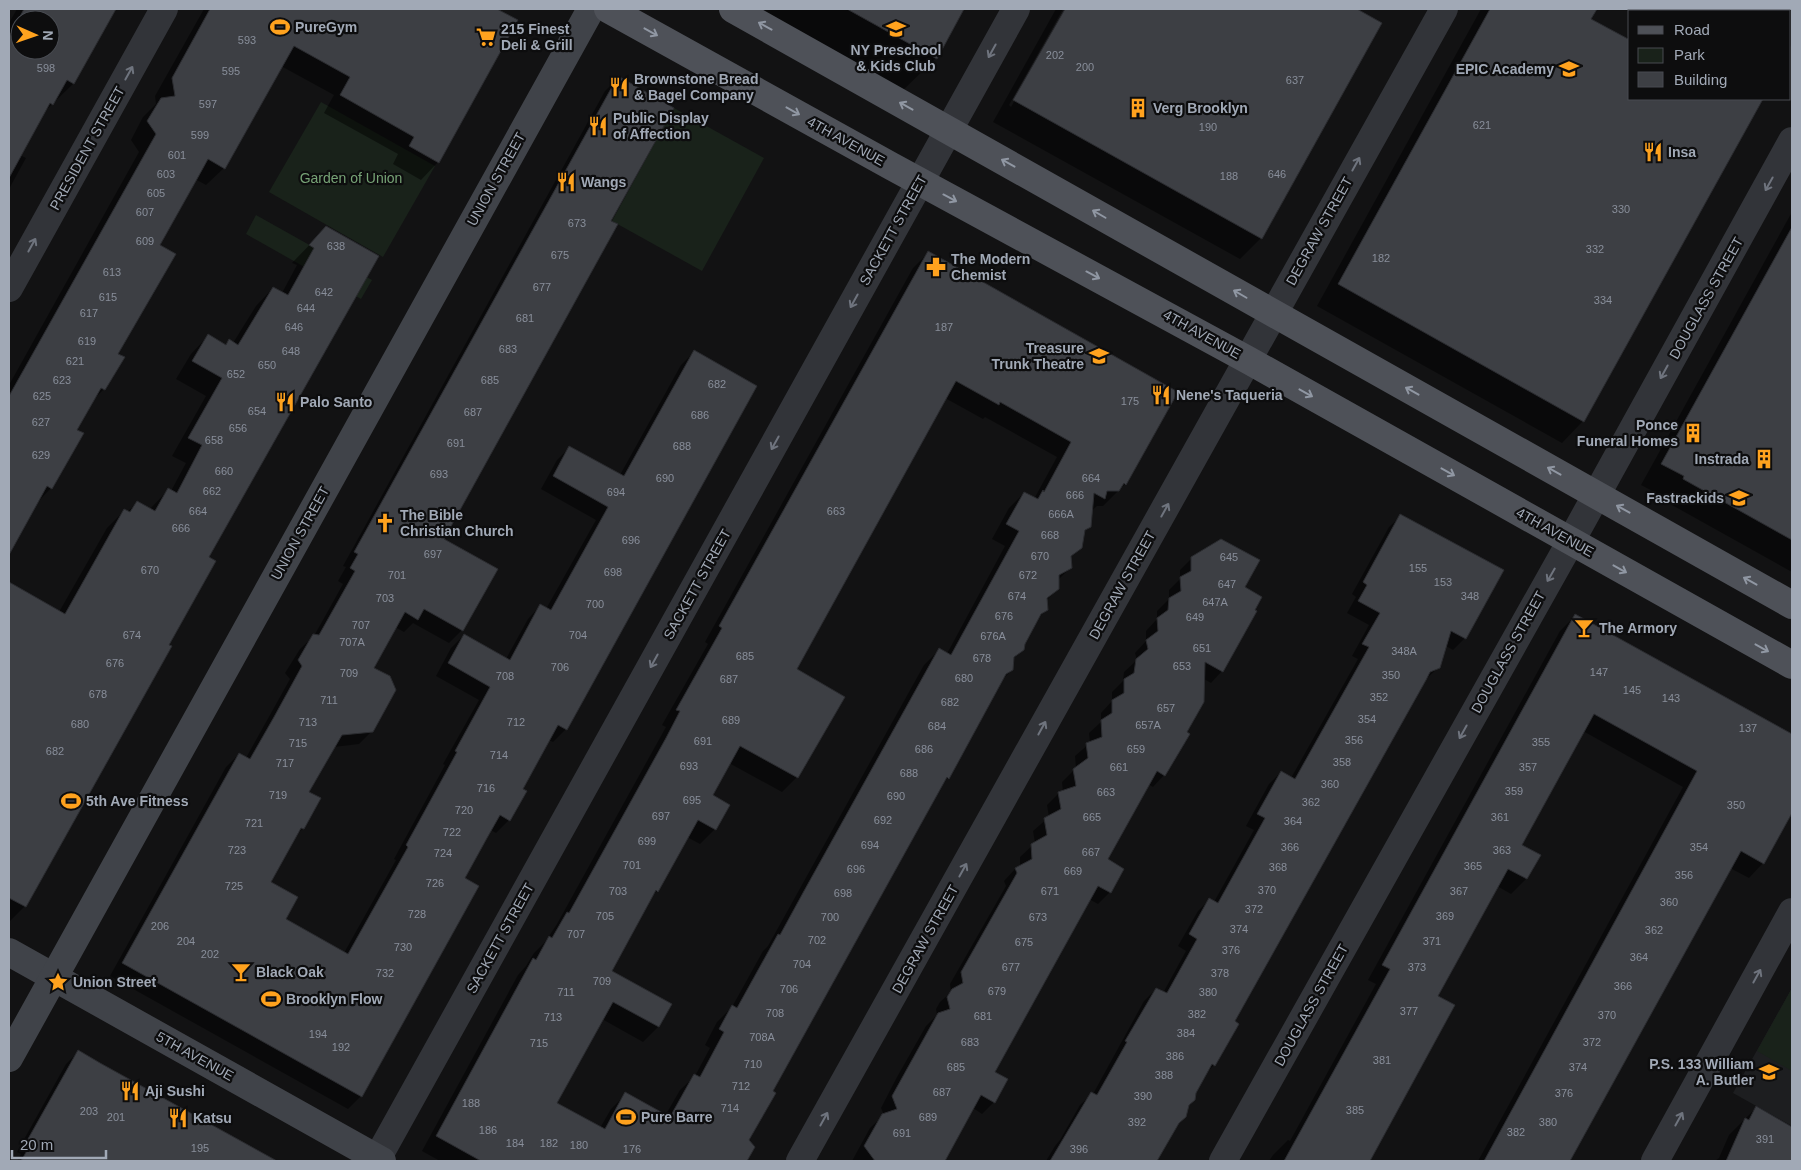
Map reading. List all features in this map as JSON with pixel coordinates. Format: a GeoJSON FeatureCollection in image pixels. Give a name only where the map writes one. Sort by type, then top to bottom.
{"type":"FeatureCollection","features":[{"type":"Feature","properties":{"kind":"main road","name":"UNION STREET"},"geometry":{"type":"LineString","coordinates":[[9,1058],[590,9]]}},
{"type":"Feature","properties":{"kind":"main road","name":"4TH AVENUE"},"geometry":{"type":"LineString","coordinates":[[608,9],[920,182],[1248,360],[1792,665]]}},
{"type":"Feature","properties":{"kind":"main road"},"geometry":{"type":"LineString","coordinates":[[733,9],[1792,605]]}},
{"type":"Feature","properties":{"kind":"main road","name":"5TH AVENUE"},"geometry":{"type":"LineString","coordinates":[[9,952],[378,1160]]}},
{"type":"Feature","properties":{"kind":"street","name":"PRESIDENT STREET"},"geometry":{"type":"LineString","coordinates":[[9,288],[164,9]]}},
{"type":"Feature","properties":{"kind":"street","name":"SACKETT STREET"},"geometry":{"type":"LineString","coordinates":[[378,1160],[1016,9]]}},
{"type":"Feature","properties":{"kind":"street","name":"DEGRAW STREET"},"geometry":{"type":"LineString","coordinates":[[800,1161],[1444,9]]}},
{"type":"Feature","properties":{"kind":"street","name":"DOUGLASS STREET"},"geometry":{"type":"LineString","coordinates":[[1223,1161],[1571,541],[1792,141]]}},
{"type":"Feature","properties":{"kind":"street"},"geometry":{"type":"LineString","coordinates":[[1655,1161],[1792,912]]}},
{"type":"Feature","properties":{"kind":"shaded area","name":"P.S. 133 William A. Butler"},"geometry":{"type":"Polygon","coordinates":[[[1792,988],[1792,1126],[1733,1093],[1792,988]]]}},
{"type":"Feature","properties":{"kind":"green space","name":"Garden of Union"},"geometry":{"type":"Polygon","coordinates":[[[321,102],[435,166],[383,257],[269,192],[321,102]]]}},
{"type":"Feature","properties":{"kind":"green space"},"geometry":{"type":"Polygon","coordinates":[[[674,108],[764,158],[702,271],[612,221],[674,108]]]}},
{"type":"Feature","properties":{"kind":"green space"},"geometry":{"type":"Polygon","coordinates":[[[256,215],[372,280],[361,299],[246,234],[256,215]]]}},
{"type":"Feature","properties":{"kind":"green space"},"geometry":{"type":"Polygon","coordinates":[[[1792,988],[1792,1071],[1757,1051],[1792,988]]]}},
{"type":"Feature","properties":{"kind":"building"},"geometry":{"type":"Polygon","coordinates":[[[24,9],[116,9],[74,84],[67,80],[53,105],[50,103],[9,178],[9,37],[10,35],[10,60],[60,60],[60,10],[24,9]]]}},
{"type":"Feature","properties":{"kind":"building"},"geometry":{"type":"Polygon","coordinates":[[[210,9],[497,9],[518,20],[439,163],[409,146],[414,137],[340,95],[350,77],[294,46],[225,169],[208,159],[160,245],[176,254],[118,354],[125,357],[105,390],[101,388],[77,430],[84,433],[52,489],[47,486],[9,555],[9,396],[156,134],[147,121],[161,98],[175,96],[172,78],[210,9]]]}},
{"type":"Feature","properties":{"kind":"building"},"geometry":{"type":"Polygon","coordinates":[[[847,9],[964,9],[937,59],[847,9]]]}},
{"type":"Feature","properties":{"kind":"building"},"geometry":{"type":"Polygon","coordinates":[[[1065,9],[1357,9],[1382,23],[1262,239],[1013,100],[1065,9]]]}},
{"type":"Feature","properties":{"kind":"building"},"geometry":{"type":"Polygon","coordinates":[[[1490,9],[1597,9],[1591,19],[1628,39],[1628,100],[1762,100],[1584,422],[1338,284],[1490,9]]]}},
{"type":"Feature","properties":{"kind":"building"},"geometry":{"type":"Polygon","coordinates":[[[618,76],[674,108],[611,221],[618,224],[444,539],[498,569],[463,631],[424,609],[418,620],[405,612],[374,668],[390,676],[396,690],[373,732],[342,735],[309,792],[321,798],[304,829],[301,828],[271,882],[298,897],[286,919],[348,954],[408,847],[406,845],[490,687],[448,663],[464,634],[510,660],[540,604],[551,610],[608,507],[553,476],[569,446],[624,476],[694,350],[757,386],[567,730],[558,725],[523,789],[527,791],[510,821],[500,815],[487,838],[465,878],[479,886],[362,1097],[122,963],[239,753],[250,759],[274,717],[302,666],[298,660],[313,634],[319,635],[355,571],[350,568],[358,554],[354,552],[618,76]]]}},
{"type":"Feature","properties":{"kind":"building"},"geometry":{"type":"Polygon","coordinates":[[[326,226],[379,256],[209,557],[216,561],[169,645],[172,646],[26,907],[9,898],[9,582],[65,614],[124,509],[130,512],[137,501],[155,511],[168,488],[177,493],[202,445],[188,438],[222,378],[192,361],[208,334],[226,345],[229,339],[238,345],[273,287],[288,295],[314,248],[309,245],[326,226]]]}},
{"type":"Feature","properties":{"kind":"building"},"geometry":{"type":"Polygon","coordinates":[[[1792,227],[1792,540],[1683,479],[1684,476],[1661,464],[1792,227]]]}},
{"type":"Feature","properties":{"kind":"building"},"geometry":{"type":"Polygon","coordinates":[[[928,251],[1178,392],[1126,485],[1124,483],[1119,491],[1107,491],[1105,499],[1094,493],[1091,527],[1085,530],[1082,548],[1071,556],[1072,568],[1059,575],[1059,589],[1047,598],[1048,610],[1041,614],[1025,644],[1024,650],[1014,657],[1013,670],[1006,674],[949,779],[947,777],[773,1091],[776,1093],[749,1140],[755,1147],[747,1161],[481,1161],[436,1136],[533,958],[536,960],[549,936],[552,938],[567,912],[569,913],[666,738],[680,711],[676,710],[722,628],[719,626],[928,251]],[[956,381],[797,669],[845,697],[798,778],[740,746],[713,795],[730,805],[716,830],[698,820],[658,892],[656,890],[612,971],[672,1004],[659,1027],[613,1002],[557,1103],[605,1129],[625,1092],[670,1117],[694,1074],[700,1077],[724,1032],[719,1029],[732,1005],[737,1008],[778,934],[780,935],[939,648],[951,655],[1019,531],[1006,524],[1024,492],[1038,499],[1043,490],[1044,492],[1071,442],[1000,402],[999,405],[956,381]]]}},
{"type":"Feature","properties":{"kind":"building"},"geometry":{"type":"Polygon","coordinates":[[[1400,514],[1504,570],[1466,639],[1451,631],[1440,668],[1430,672],[1235,1021],[1239,1024],[1215,1066],[1212,1064],[1196,1093],[1195,1100],[1189,1105],[1186,1117],[1179,1123],[1157,1161],[1050,1161],[1091,1092],[1097,1095],[1127,1042],[1125,1041],[1156,988],[1167,993],[1197,939],[1189,934],[1209,898],[1218,903],[1265,818],[1257,814],[1281,771],[1295,779],[1369,647],[1362,644],[1380,613],[1358,601],[1367,585],[1363,582],[1400,514]]]}},
{"type":"Feature","properties":{"kind":"building"},"geometry":{"type":"Polygon","coordinates":[[[1221,539],[1260,560],[1245,587],[1262,597],[1255,610],[1257,611],[1223,672],[1205,662],[1204,702],[1187,732],[1190,734],[1165,776],[1157,771],[1108,859],[1124,869],[1111,893],[1098,886],[995,1072],[1008,1079],[995,1103],[981,1095],[945,1161],[875,1161],[864,1146],[882,1114],[897,1109],[892,1096],[938,1013],[950,1009],[947,997],[952,989],[963,983],[961,972],[1017,873],[1015,868],[1032,859],[1031,844],[1047,835],[1044,818],[1061,809],[1058,792],[1076,786],[1073,769],[1088,758],[1086,743],[1102,737],[1101,720],[1112,713],[1112,700],[1124,693],[1124,679],[1134,673],[1136,659],[1148,649],[1146,640],[1158,631],[1157,618],[1168,610],[1169,598],[1181,591],[1180,577],[1191,571],[1191,557],[1221,539]]]}},
{"type":"Feature","properties":{"kind":"building"},"geometry":{"type":"Polygon","coordinates":[[[1575,614],[1792,734],[1792,813],[1764,864],[1741,851],[1570,1161],[1484,1161],[1697,771],[1594,714],[1522,845],[1541,855],[1527,879],[1508,869],[1438,996],[1455,1005],[1370,1161],[1284,1161],[1390,969],[1382,965],[1575,614]]]}},
{"type":"Feature","properties":{"kind":"building"},"geometry":{"type":"Polygon","coordinates":[[[78,1050],[277,1161],[21,1161],[32,1142],[28,1139],[78,1050]]]}},
{"type":"Feature","properties":{"kind":"building"},"geometry":{"type":"Polygon","coordinates":[[[1756,1106],[1792,1127],[1792,1161],[1726,1161],[1745,1118],[1749,1120],[1756,1106]]]}},
{"type":"Feature","properties":{"kind":"place","name":"PureGym"},"geometry":{"type":"Point","coordinates":[280,27]}},
{"type":"Feature","properties":{"kind":"place","name":"NY Preschool & Kids Club"},"geometry":{"type":"Point","coordinates":[896,29]}},
{"type":"Feature","properties":{"kind":"place","name":"215 Finest Deli & Grill"},"geometry":{"type":"Point","coordinates":[486,37]}},
{"type":"Feature","properties":{"kind":"place","name":"EPIC Academy"},"geometry":{"type":"Point","coordinates":[1569,69]}},
{"type":"Feature","properties":{"kind":"place","name":"Brownstone Bread & Bagel Company"},"geometry":{"type":"Point","coordinates":[619,87]}},
{"type":"Feature","properties":{"kind":"place","name":"Verg Brooklyn"},"geometry":{"type":"Point","coordinates":[1138,108]}},
{"type":"Feature","properties":{"kind":"place","name":"Public Display of Affection"},"geometry":{"type":"Point","coordinates":[598,126]}},
{"type":"Feature","properties":{"kind":"place","name":"Insa"},"geometry":{"type":"Point","coordinates":[1653,152]}},
{"type":"Feature","properties":{"kind":"place","name":"Wangs"},"geometry":{"type":"Point","coordinates":[566,182]}},
{"type":"Feature","properties":{"kind":"place","name":"The Modern Chemist"},"geometry":{"type":"Point","coordinates":[936,267]}},
{"type":"Feature","properties":{"kind":"place","name":"Treasure Trunk Theatre"},"geometry":{"type":"Point","coordinates":[1099,356]}},
{"type":"Feature","properties":{"kind":"place","name":"Nene's Taqueria"},"geometry":{"type":"Point","coordinates":[1161,395]}},
{"type":"Feature","properties":{"kind":"place","name":"Palo Santo"},"geometry":{"type":"Point","coordinates":[285,402]}},
{"type":"Feature","properties":{"kind":"place","name":"Ponce Funeral Homes"},"geometry":{"type":"Point","coordinates":[1693,433]}},
{"type":"Feature","properties":{"kind":"place","name":"Instrada"},"geometry":{"type":"Point","coordinates":[1764,459]}},
{"type":"Feature","properties":{"kind":"place","name":"Fastrackids"},"geometry":{"type":"Point","coordinates":[1739,498]}},
{"type":"Feature","properties":{"kind":"place","name":"The Bible Christian Church"},"geometry":{"type":"Point","coordinates":[385,523]}},
{"type":"Feature","properties":{"kind":"place","name":"The Armory"},"geometry":{"type":"Point","coordinates":[1584,628]}},
{"type":"Feature","properties":{"kind":"place","name":"5th Ave Fitness"},"geometry":{"type":"Point","coordinates":[71,801]}},
{"type":"Feature","properties":{"kind":"place","name":"Black Oak"},"geometry":{"type":"Point","coordinates":[241,972]}},
{"type":"Feature","properties":{"kind":"place","name":"Union Street"},"geometry":{"type":"Point","coordinates":[58,982]}},
{"type":"Feature","properties":{"kind":"place","name":"Brooklyn Flow"},"geometry":{"type":"Point","coordinates":[271,999]}},
{"type":"Feature","properties":{"kind":"place","name":"P.S. 133 William A. Butler"},"geometry":{"type":"Point","coordinates":[1769,1072]}},
{"type":"Feature","properties":{"kind":"place","name":"Aji Sushi"},"geometry":{"type":"Point","coordinates":[130,1091]}},
{"type":"Feature","properties":{"kind":"place","name":"Pure Barre"},"geometry":{"type":"Point","coordinates":[626,1117]}},
{"type":"Feature","properties":{"kind":"place","name":"Katsu"},"geometry":{"type":"Point","coordinates":[178,1118]}}]}
